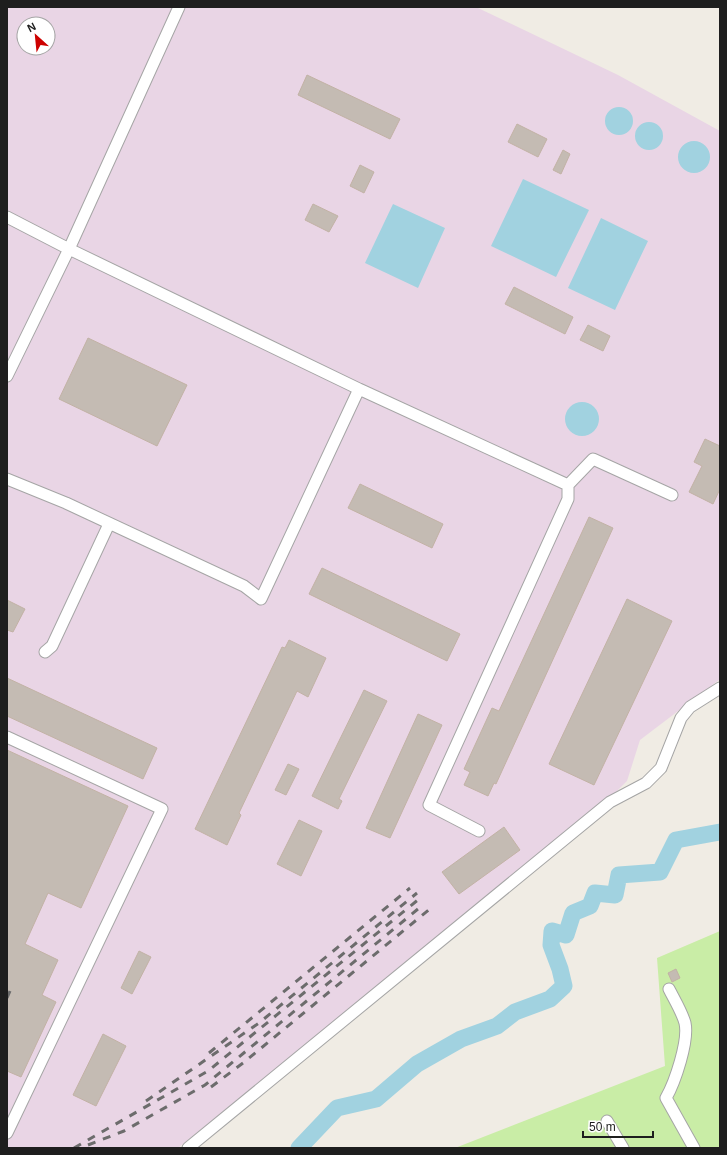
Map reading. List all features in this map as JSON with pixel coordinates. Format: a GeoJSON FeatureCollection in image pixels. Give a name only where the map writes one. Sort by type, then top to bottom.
{"type":"FeatureCollection","features":[{"type":"Feature","properties":{"kind":"street"},"geometry":{"type":"LineString","coordinates":[[7,376],[69,249],[179,7]]}},
{"type":"Feature","properties":{"kind":"street"},"geometry":{"type":"LineString","coordinates":[[7,218],[359,389],[568,486]]}},
{"type":"Feature","properties":{"kind":"street"},"geometry":{"type":"LineString","coordinates":[[7,479],[66,502],[244,586],[261,599],[359,389]]}},
{"type":"Feature","properties":{"kind":"street"},"geometry":{"type":"LineString","coordinates":[[479,831],[429,805],[568,499],[568,486],[593,459],[672,495]]}},
{"type":"Feature","properties":{"kind":"street"},"geometry":{"type":"LineString","coordinates":[[44,652],[52,646],[110,524]]}},
{"type":"Feature","properties":{"kind":"street"},"geometry":{"type":"LineString","coordinates":[[188,1148],[610,802],[646,783],[661,768],[681,718],[690,707],[720,688]]}},
{"type":"Feature","properties":{"kind":"street"},"geometry":{"type":"LineString","coordinates":[[7,737],[162,809],[7,1133]]}},
{"type":"Feature","properties":{"kind":"street"},"geometry":{"type":"LineString","coordinates":[[669,989],[685,1023],[683,1053],[673,1086],[666,1098],[694,1148]]}},
{"type":"Feature","properties":{"kind":"street"},"geometry":{"type":"LineString","coordinates":[[607,1121],[623,1148]]}},
{"type":"Feature","properties":{"kind":"shaded area"},"geometry":{"type":"Polygon","coordinates":[[[7,7],[476,7],[618,75],[720,131],[719,680],[640,740],[627,781],[608,800],[178,1148],[7,1148],[7,7]]]}},
{"type":"Feature","properties":{"kind":"green space"},"geometry":{"type":"Polygon","coordinates":[[[720,931],[720,1148],[455,1148],[665,1066],[657,958],[720,931]]]}},
{"type":"Feature","properties":{"kind":"water"},"geometry":{"type":"Polygon","coordinates":[[[619,107],[629,111],[633,121],[629,131],[619,135],[609,131],[605,121],[609,111],[619,107]]]}},
{"type":"Feature","properties":{"kind":"water"},"geometry":{"type":"Polygon","coordinates":[[[649,122],[659,126],[663,136],[659,146],[649,150],[639,146],[635,136],[639,126],[649,122]]]}},
{"type":"Feature","properties":{"kind":"water"},"geometry":{"type":"Polygon","coordinates":[[[691,141],[697,141],[707,148],[710,157],[709,163],[703,170],[697,173],[691,173],[681,166],[678,160],[678,154],[685,144],[691,141]]]}},
{"type":"Feature","properties":{"kind":"water"},"geometry":{"type":"Polygon","coordinates":[[[523,179],[589,210],[556,277],[491,246],[523,179]]]}},
{"type":"Feature","properties":{"kind":"water"},"geometry":{"type":"Polygon","coordinates":[[[393,204],[445,228],[418,288],[365,263],[393,204]]]}},
{"type":"Feature","properties":{"kind":"water"},"geometry":{"type":"Polygon","coordinates":[[[601,218],[648,241],[615,310],[568,288],[601,218]]]}},
{"type":"Feature","properties":{"kind":"water"},"geometry":{"type":"Polygon","coordinates":[[[579,402],[585,402],[594,407],[598,413],[598,425],[594,431],[585,436],[579,436],[570,431],[565,422],[565,416],[570,407],[579,402]]]}},
{"type":"Feature","properties":{"kind":"building"},"geometry":{"type":"Polygon","coordinates":[[[307,75],[400,119],[390,139],[298,95],[307,75]]]}},
{"type":"Feature","properties":{"kind":"building"},"geometry":{"type":"Polygon","coordinates":[[[517,124],[547,139],[538,157],[508,142],[517,124]]]}},
{"type":"Feature","properties":{"kind":"building"},"geometry":{"type":"Polygon","coordinates":[[[563,150],[570,154],[561,174],[553,170],[563,150]]]}},
{"type":"Feature","properties":{"kind":"building"},"geometry":{"type":"Polygon","coordinates":[[[360,165],[374,172],[364,193],[350,186],[360,165]]]}},
{"type":"Feature","properties":{"kind":"building"},"geometry":{"type":"Polygon","coordinates":[[[313,204],[338,216],[329,232],[305,220],[313,204]]]}},
{"type":"Feature","properties":{"kind":"building"},"geometry":{"type":"Polygon","coordinates":[[[514,287],[573,317],[565,334],[505,304],[514,287]]]}},
{"type":"Feature","properties":{"kind":"building"},"geometry":{"type":"Polygon","coordinates":[[[588,325],[610,336],[603,351],[580,340],[588,325]]]}},
{"type":"Feature","properties":{"kind":"building"},"geometry":{"type":"Polygon","coordinates":[[[88,338],[187,385],[157,446],[59,399],[88,338]]]}},
{"type":"Feature","properties":{"kind":"building"},"geometry":{"type":"Polygon","coordinates":[[[705,439],[720,446],[720,489],[713,504],[689,492],[702,466],[694,462],[705,439]]]}},
{"type":"Feature","properties":{"kind":"building"},"geometry":{"type":"Polygon","coordinates":[[[360,484],[443,524],[432,548],[348,508],[360,484]]]}},
{"type":"Feature","properties":{"kind":"building"},"geometry":{"type":"Polygon","coordinates":[[[589,517],[613,528],[496,784],[494,783],[488,796],[464,785],[470,772],[464,769],[492,708],[499,711],[589,517]]]}},
{"type":"Feature","properties":{"kind":"building"},"geometry":{"type":"Polygon","coordinates":[[[322,568],[460,634],[447,661],[309,594],[322,568]]]}},
{"type":"Feature","properties":{"kind":"building"},"geometry":{"type":"Polygon","coordinates":[[[627,599],[672,621],[594,785],[549,764],[627,599]]]}},
{"type":"Feature","properties":{"kind":"building"},"geometry":{"type":"Polygon","coordinates":[[[7,600],[25,609],[13,632],[7,630],[7,600]]]}},
{"type":"Feature","properties":{"kind":"building"},"geometry":{"type":"Polygon","coordinates":[[[289,640],[326,658],[308,697],[297,691],[239,813],[241,815],[227,845],[195,829],[282,647],[285,648],[289,640]]]}},
{"type":"Feature","properties":{"kind":"building"},"geometry":{"type":"Polygon","coordinates":[[[7,678],[157,748],[143,779],[7,716],[7,678]]]}},
{"type":"Feature","properties":{"kind":"building"},"geometry":{"type":"Polygon","coordinates":[[[364,690],[387,701],[339,799],[342,801],[338,809],[312,796],[364,690]]]}},
{"type":"Feature","properties":{"kind":"building"},"geometry":{"type":"Polygon","coordinates":[[[418,714],[442,725],[390,838],[366,828],[418,714]]]}},
{"type":"Feature","properties":{"kind":"building"},"geometry":{"type":"Polygon","coordinates":[[[7,750],[128,806],[81,908],[48,893],[25,944],[58,960],[42,995],[56,1002],[21,1077],[7,1071],[7,750]]]}},
{"type":"Feature","properties":{"kind":"building"},"geometry":{"type":"Polygon","coordinates":[[[288,764],[299,769],[286,795],[275,790],[288,764]]]}},
{"type":"Feature","properties":{"kind":"building"},"geometry":{"type":"Polygon","coordinates":[[[299,820],[322,831],[301,876],[277,864],[299,820]]]}},
{"type":"Feature","properties":{"kind":"building"},"geometry":{"type":"Polygon","coordinates":[[[504,827],[520,850],[459,894],[442,872],[504,827]]]}},
{"type":"Feature","properties":{"kind":"building"},"geometry":{"type":"Polygon","coordinates":[[[139,951],[151,957],[132,994],[121,988],[139,951]]]}},
{"type":"Feature","properties":{"kind":"building"},"geometry":{"type":"Polygon","coordinates":[[[676,969],[680,978],[672,982],[668,973],[676,969]]]}},
{"type":"Feature","properties":{"kind":"building"},"geometry":{"type":"Polygon","coordinates":[[[103,1034],[126,1046],[96,1106],[73,1095],[103,1034]]]}},
{"type":"Feature","properties":{"kind":"waterway"},"geometry":{"type":"LineString","coordinates":[[299,1148],[337,1108],[376,1099],[417,1064],[461,1039],[497,1026],[515,1012],[550,999],[564,986],[560,969],[551,945],[552,931],[566,935],[573,913],[590,906],[595,893],[615,895],[619,875],[660,872],[676,840],[720,832]]}},
{"type":"Feature","properties":{"kind":"railway"},"geometry":{"type":"LineString","coordinates":[[209,1053],[410,888]]}},
{"type":"Feature","properties":{"kind":"railway"},"geometry":{"type":"LineString","coordinates":[[146,1101],[259,1023],[417,893]]}},
{"type":"Feature","properties":{"kind":"railway"},"geometry":{"type":"LineString","coordinates":[[74,1148],[208,1071],[419,899]]}},
{"type":"Feature","properties":{"kind":"railway"},"geometry":{"type":"LineString","coordinates":[[88,1145],[124,1131],[205,1085],[424,904]]}},
{"type":"Feature","properties":{"kind":"railway"},"geometry":{"type":"LineString","coordinates":[[211,1087],[243,1063],[431,908]]}},
{"type":"Feature","properties":{"kind":"railway"},"geometry":{"type":"LineString","coordinates":[[7,998],[10,991]]}}]}
